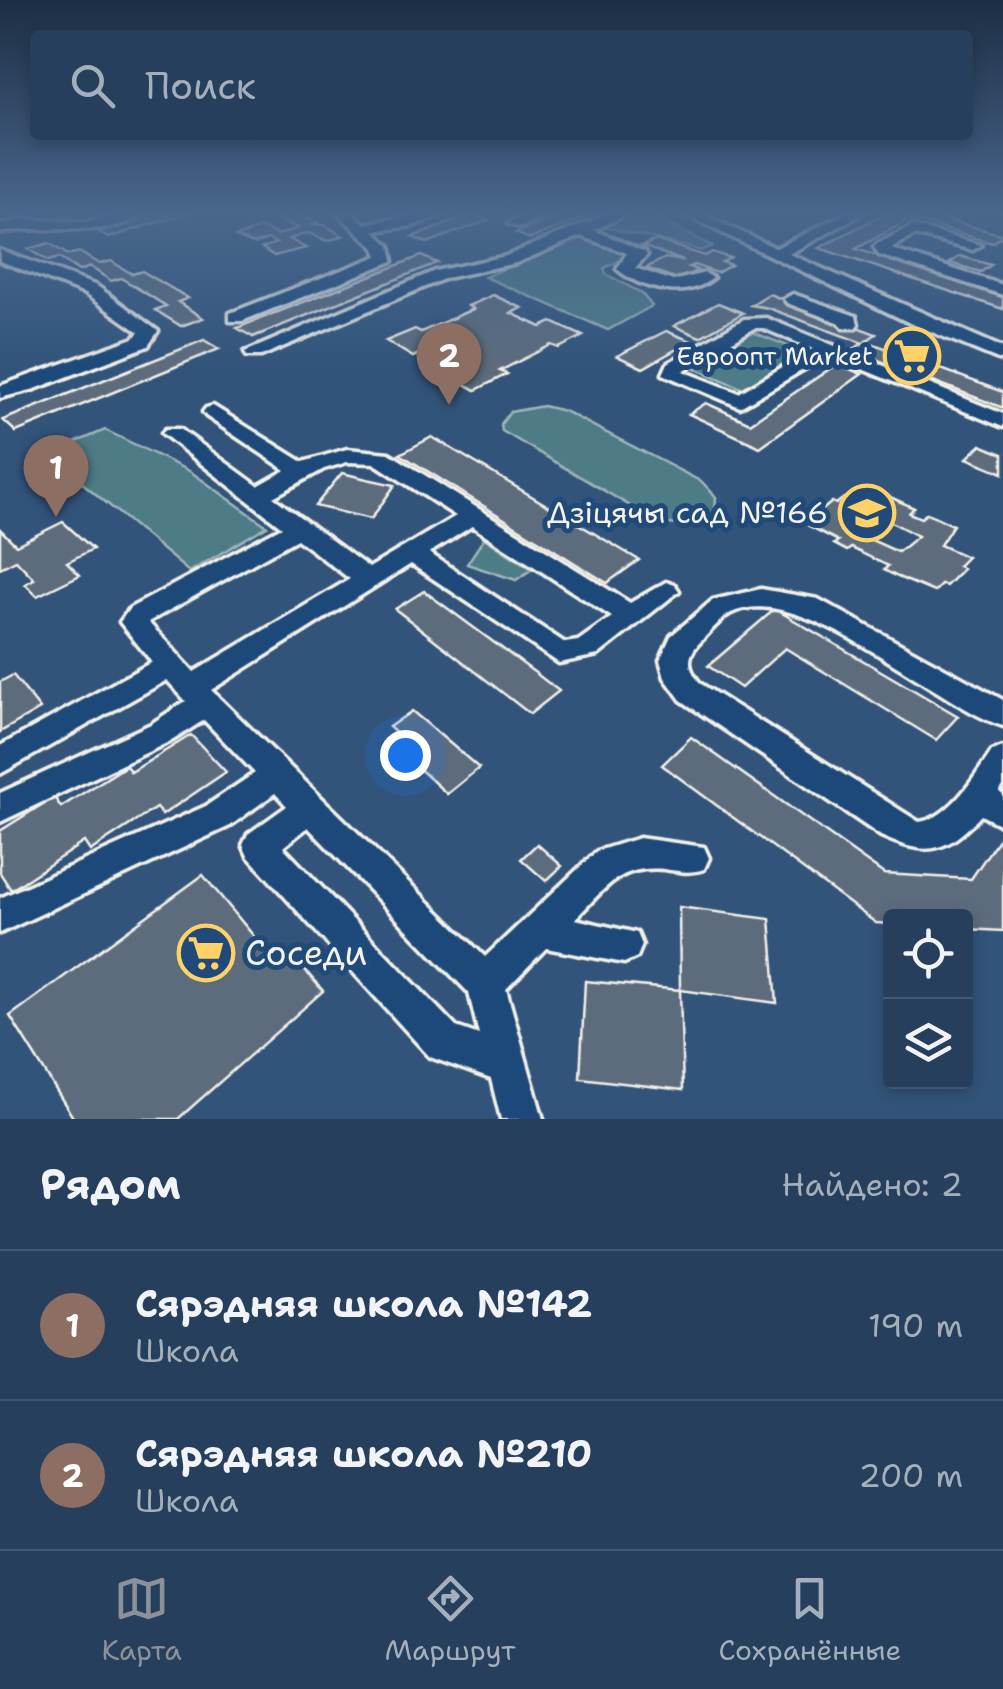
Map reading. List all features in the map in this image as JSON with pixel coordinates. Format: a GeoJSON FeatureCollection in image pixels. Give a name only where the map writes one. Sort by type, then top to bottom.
{"type":"FeatureCollection","features":[{"type":"Feature","properties":{"kind":"street"},"geometry":{"type":"LineString","coordinates":[[0,392],[141,342],[149,331],[91,290],[27,265]]}},
{"type":"Feature","properties":{"kind":"street"},"geometry":{"type":"LineString","coordinates":[[236,317],[368,265]]}},
{"type":"Feature","properties":{"kind":"street"},"geometry":{"type":"LineString","coordinates":[[254,352],[441,274],[484,265]]}},
{"type":"Feature","properties":{"kind":"street"},"geometry":{"type":"LineString","coordinates":[[629,265],[625,269],[670,288],[685,288],[705,278]]}},
{"type":"Feature","properties":{"kind":"street"},"geometry":{"type":"LineString","coordinates":[[801,265],[1003,355]]}},
{"type":"Feature","properties":{"kind":"street"},"geometry":{"type":"LineString","coordinates":[[926,265],[1003,290]]}},
{"type":"Feature","properties":{"kind":"street"},"geometry":{"type":"LineString","coordinates":[[793,298],[850,320],[831,337],[740,401],[673,374],[675,368],[750,322],[766,323],[831,337],[1003,421]]}},
{"type":"Feature","properties":{"kind":"street"},"geometry":{"type":"LineString","coordinates":[[214,412],[302,471]]}},
{"type":"Feature","properties":{"kind":"street"},"geometry":{"type":"LineString","coordinates":[[173,433],[368,580]]}},
{"type":"Feature","properties":{"kind":"street"},"geometry":{"type":"LineString","coordinates":[[257,496],[341,454],[370,455],[630,616]]}},
{"type":"Feature","properties":{"kind":"street"},"geometry":{"type":"LineString","coordinates":[[0,808],[162,732],[199,696],[368,580],[472,516]]}},
{"type":"Feature","properties":{"kind":"street"},"geometry":{"type":"LineString","coordinates":[[298,528],[139,615],[133,622],[136,630],[485,984],[522,1119]]}},
{"type":"Feature","properties":{"kind":"street"},"geometry":{"type":"LineString","coordinates":[[412,553],[559,653],[572,656],[666,591]]}},
{"type":"Feature","properties":{"kind":"street"},"geometry":{"type":"LineString","coordinates":[[1003,714],[809,605],[761,598],[722,606],[681,644],[674,660],[679,678],[690,692],[892,826],[922,838],[937,834],[991,804],[1003,760]]}},
{"type":"Feature","properties":{"kind":"street"},"geometry":{"type":"LineString","coordinates":[[0,761],[168,666]]}},
{"type":"Feature","properties":{"kind":"street"},"geometry":{"type":"LineString","coordinates":[[0,916],[218,816],[277,775]]}},
{"type":"Feature","properties":{"kind":"street"},"geometry":{"type":"LineString","coordinates":[[309,808],[260,845],[444,1043],[507,1064]]}},
{"type":"Feature","properties":{"kind":"street"},"geometry":{"type":"LineString","coordinates":[[485,984],[609,862],[625,854],[648,852],[692,858]]}},
{"type":"Feature","properties":{"kind":"street"},"geometry":{"type":"LineString","coordinates":[[542,930],[624,945]]}},
{"type":"Feature","properties":{"kind":"green space"},"geometry":{"type":"Polygon","coordinates":[[[512,265],[610,265],[604,268],[606,274],[641,293],[652,306],[608,330],[485,277],[512,265]]]}},
{"type":"Feature","properties":{"kind":"green space"},"geometry":{"type":"Polygon","coordinates":[[[750,331],[803,352],[744,389],[690,366],[750,331]]]}},
{"type":"Feature","properties":{"kind":"green space"},"geometry":{"type":"Polygon","coordinates":[[[543,406],[564,411],[702,482],[716,497],[715,513],[687,525],[656,521],[502,431],[501,424],[510,412],[543,406]]]}},
{"type":"Feature","properties":{"kind":"green space"},"geometry":{"type":"Polygon","coordinates":[[[105,430],[191,472],[267,526],[189,572],[48,454],[105,430]]]}},
{"type":"Feature","properties":{"kind":"green space"},"geometry":{"type":"Polygon","coordinates":[[[484,538],[532,569],[516,580],[467,564],[484,538]]]}},
{"type":"Feature","properties":{"kind":"building"},"geometry":{"type":"Polygon","coordinates":[[[70,265],[118,265],[132,274],[142,271],[188,298],[178,302],[203,318],[181,326],[155,310],[166,306],[121,278],[111,281],[90,267],[79,271],[70,265]]]}},
{"type":"Feature","properties":{"kind":"building"},"geometry":{"type":"Polygon","coordinates":[[[397,265],[431,265],[253,337],[237,328],[397,265]]]}},
{"type":"Feature","properties":{"kind":"building"},"geometry":{"type":"Polygon","coordinates":[[[693,265],[689,267],[697,270],[679,280],[646,268],[693,265]]]}},
{"type":"Feature","properties":{"kind":"building"},"geometry":{"type":"Polygon","coordinates":[[[695,265],[731,265],[717,273],[695,265]]]}},
{"type":"Feature","properties":{"kind":"building"},"geometry":{"type":"Polygon","coordinates":[[[871,265],[907,265],[1003,296],[1003,309],[871,265]]]}},
{"type":"Feature","properties":{"kind":"building"},"geometry":{"type":"Polygon","coordinates":[[[958,265],[991,265],[981,272],[958,265]]]}},
{"type":"Feature","properties":{"kind":"building"},"geometry":{"type":"Polygon","coordinates":[[[769,294],[876,334],[866,341],[1003,392],[1003,408],[852,350],[863,343],[751,305],[769,294]]]}},
{"type":"Feature","properties":{"kind":"building"},"geometry":{"type":"Polygon","coordinates":[[[493,295],[522,308],[511,313],[541,327],[552,322],[583,336],[559,348],[551,345],[500,371],[507,374],[476,390],[445,373],[476,358],[445,342],[413,357],[386,341],[415,329],[421,332],[473,309],[468,306],[493,295]]]}},
{"type":"Feature","properties":{"kind":"building"},"geometry":{"type":"Polygon","coordinates":[[[718,303],[743,313],[700,337],[674,326],[718,303]]]}},
{"type":"Feature","properties":{"kind":"building"},"geometry":{"type":"Polygon","coordinates":[[[666,331],[691,341],[643,368],[617,356],[666,331]]]}},
{"type":"Feature","properties":{"kind":"building"},"geometry":{"type":"Polygon","coordinates":[[[204,340],[219,349],[16,432],[3,420],[204,340]]]}},
{"type":"Feature","properties":{"kind":"building"},"geometry":{"type":"Polygon","coordinates":[[[837,364],[862,374],[760,447],[689,414],[706,403],[750,423],[837,364]]]}},
{"type":"Feature","properties":{"kind":"building"},"geometry":{"type":"Polygon","coordinates":[[[432,437],[639,560],[607,583],[400,454],[432,437]]]}},
{"type":"Feature","properties":{"kind":"building"},"geometry":{"type":"Polygon","coordinates":[[[981,445],[1003,454],[1003,473],[967,458],[981,445]]]}},
{"type":"Feature","properties":{"kind":"building"},"geometry":{"type":"Polygon","coordinates":[[[342,473],[395,485],[371,519],[315,506],[342,473]]]}},
{"type":"Feature","properties":{"kind":"building"},"geometry":{"type":"Polygon","coordinates":[[[888,496],[914,508],[909,513],[921,518],[927,513],[953,525],[940,545],[967,557],[958,566],[963,569],[934,592],[884,570],[888,566],[851,548],[847,551],[834,544],[838,541],[809,526],[814,522],[810,520],[832,502],[836,504],[844,498],[868,510],[888,496]],[[889,521],[869,539],[898,552],[918,536],[889,521]]]}},
{"type":"Feature","properties":{"kind":"building"},"geometry":{"type":"Polygon","coordinates":[[[63,522],[93,549],[67,562],[80,575],[37,596],[25,584],[34,579],[16,560],[0,568],[0,529],[16,545],[63,522]]]}},
{"type":"Feature","properties":{"kind":"building"},"geometry":{"type":"Polygon","coordinates":[[[424,591],[559,691],[530,714],[395,609],[424,591]]]}},
{"type":"Feature","properties":{"kind":"building"},"geometry":{"type":"Polygon","coordinates":[[[775,609],[958,716],[936,740],[785,648],[741,688],[708,666],[775,609]]]}},
{"type":"Feature","properties":{"kind":"building"},"geometry":{"type":"Polygon","coordinates":[[[13,675],[40,709],[0,732],[0,682],[13,675]]]}},
{"type":"Feature","properties":{"kind":"building"},"geometry":{"type":"Polygon","coordinates":[[[412,711],[479,768],[447,794],[391,743],[400,737],[389,727],[412,711]]]}},
{"type":"Feature","properties":{"kind":"building"},"geometry":{"type":"Polygon","coordinates":[[[191,735],[226,772],[162,815],[156,808],[90,851],[84,842],[11,890],[0,873],[0,831],[54,797],[61,807],[126,766],[131,772],[191,735]]]}},
{"type":"Feature","properties":{"kind":"building"},"geometry":{"type":"Polygon","coordinates":[[[691,737],[884,874],[971,879],[1003,832],[1003,931],[973,929],[973,909],[883,909],[883,924],[876,923],[662,765],[691,737]]]}},
{"type":"Feature","properties":{"kind":"building"},"geometry":{"type":"Polygon","coordinates":[[[537,844],[562,866],[546,881],[521,859],[537,844]]]}},
{"type":"Feature","properties":{"kind":"building"},"geometry":{"type":"Polygon","coordinates":[[[203,875],[282,970],[296,960],[323,991],[178,1119],[74,1119],[10,1016],[203,875]]]}},
{"type":"Feature","properties":{"kind":"building"},"geometry":{"type":"Polygon","coordinates":[[[679,907],[770,919],[777,1003],[680,990],[679,907]]]}},
{"type":"Feature","properties":{"kind":"building"},"geometry":{"type":"Polygon","coordinates":[[[585,981],[680,990],[683,1090],[580,1078],[585,981]]]}},
{"type":"Feature","properties":{"kind":"place","name":"Евроопт Market"},"geometry":{"type":"Point","coordinates":[912,356]}},
{"type":"Feature","properties":{"kind":"place","name":"Сярэдняя школа №210"},"geometry":{"type":"Point","coordinates":[449,405]}},
{"type":"Feature","properties":{"kind":"place","name":"Дзіцячы сад №166"},"geometry":{"type":"Point","coordinates":[867,513]}},
{"type":"Feature","properties":{"kind":"place","name":"Сярэдняя школа №142"},"geometry":{"type":"Point","coordinates":[56,517]}},
{"type":"Feature","properties":{"kind":"place","name":"Соседи"},"geometry":{"type":"Point","coordinates":[206,953]}}]}
